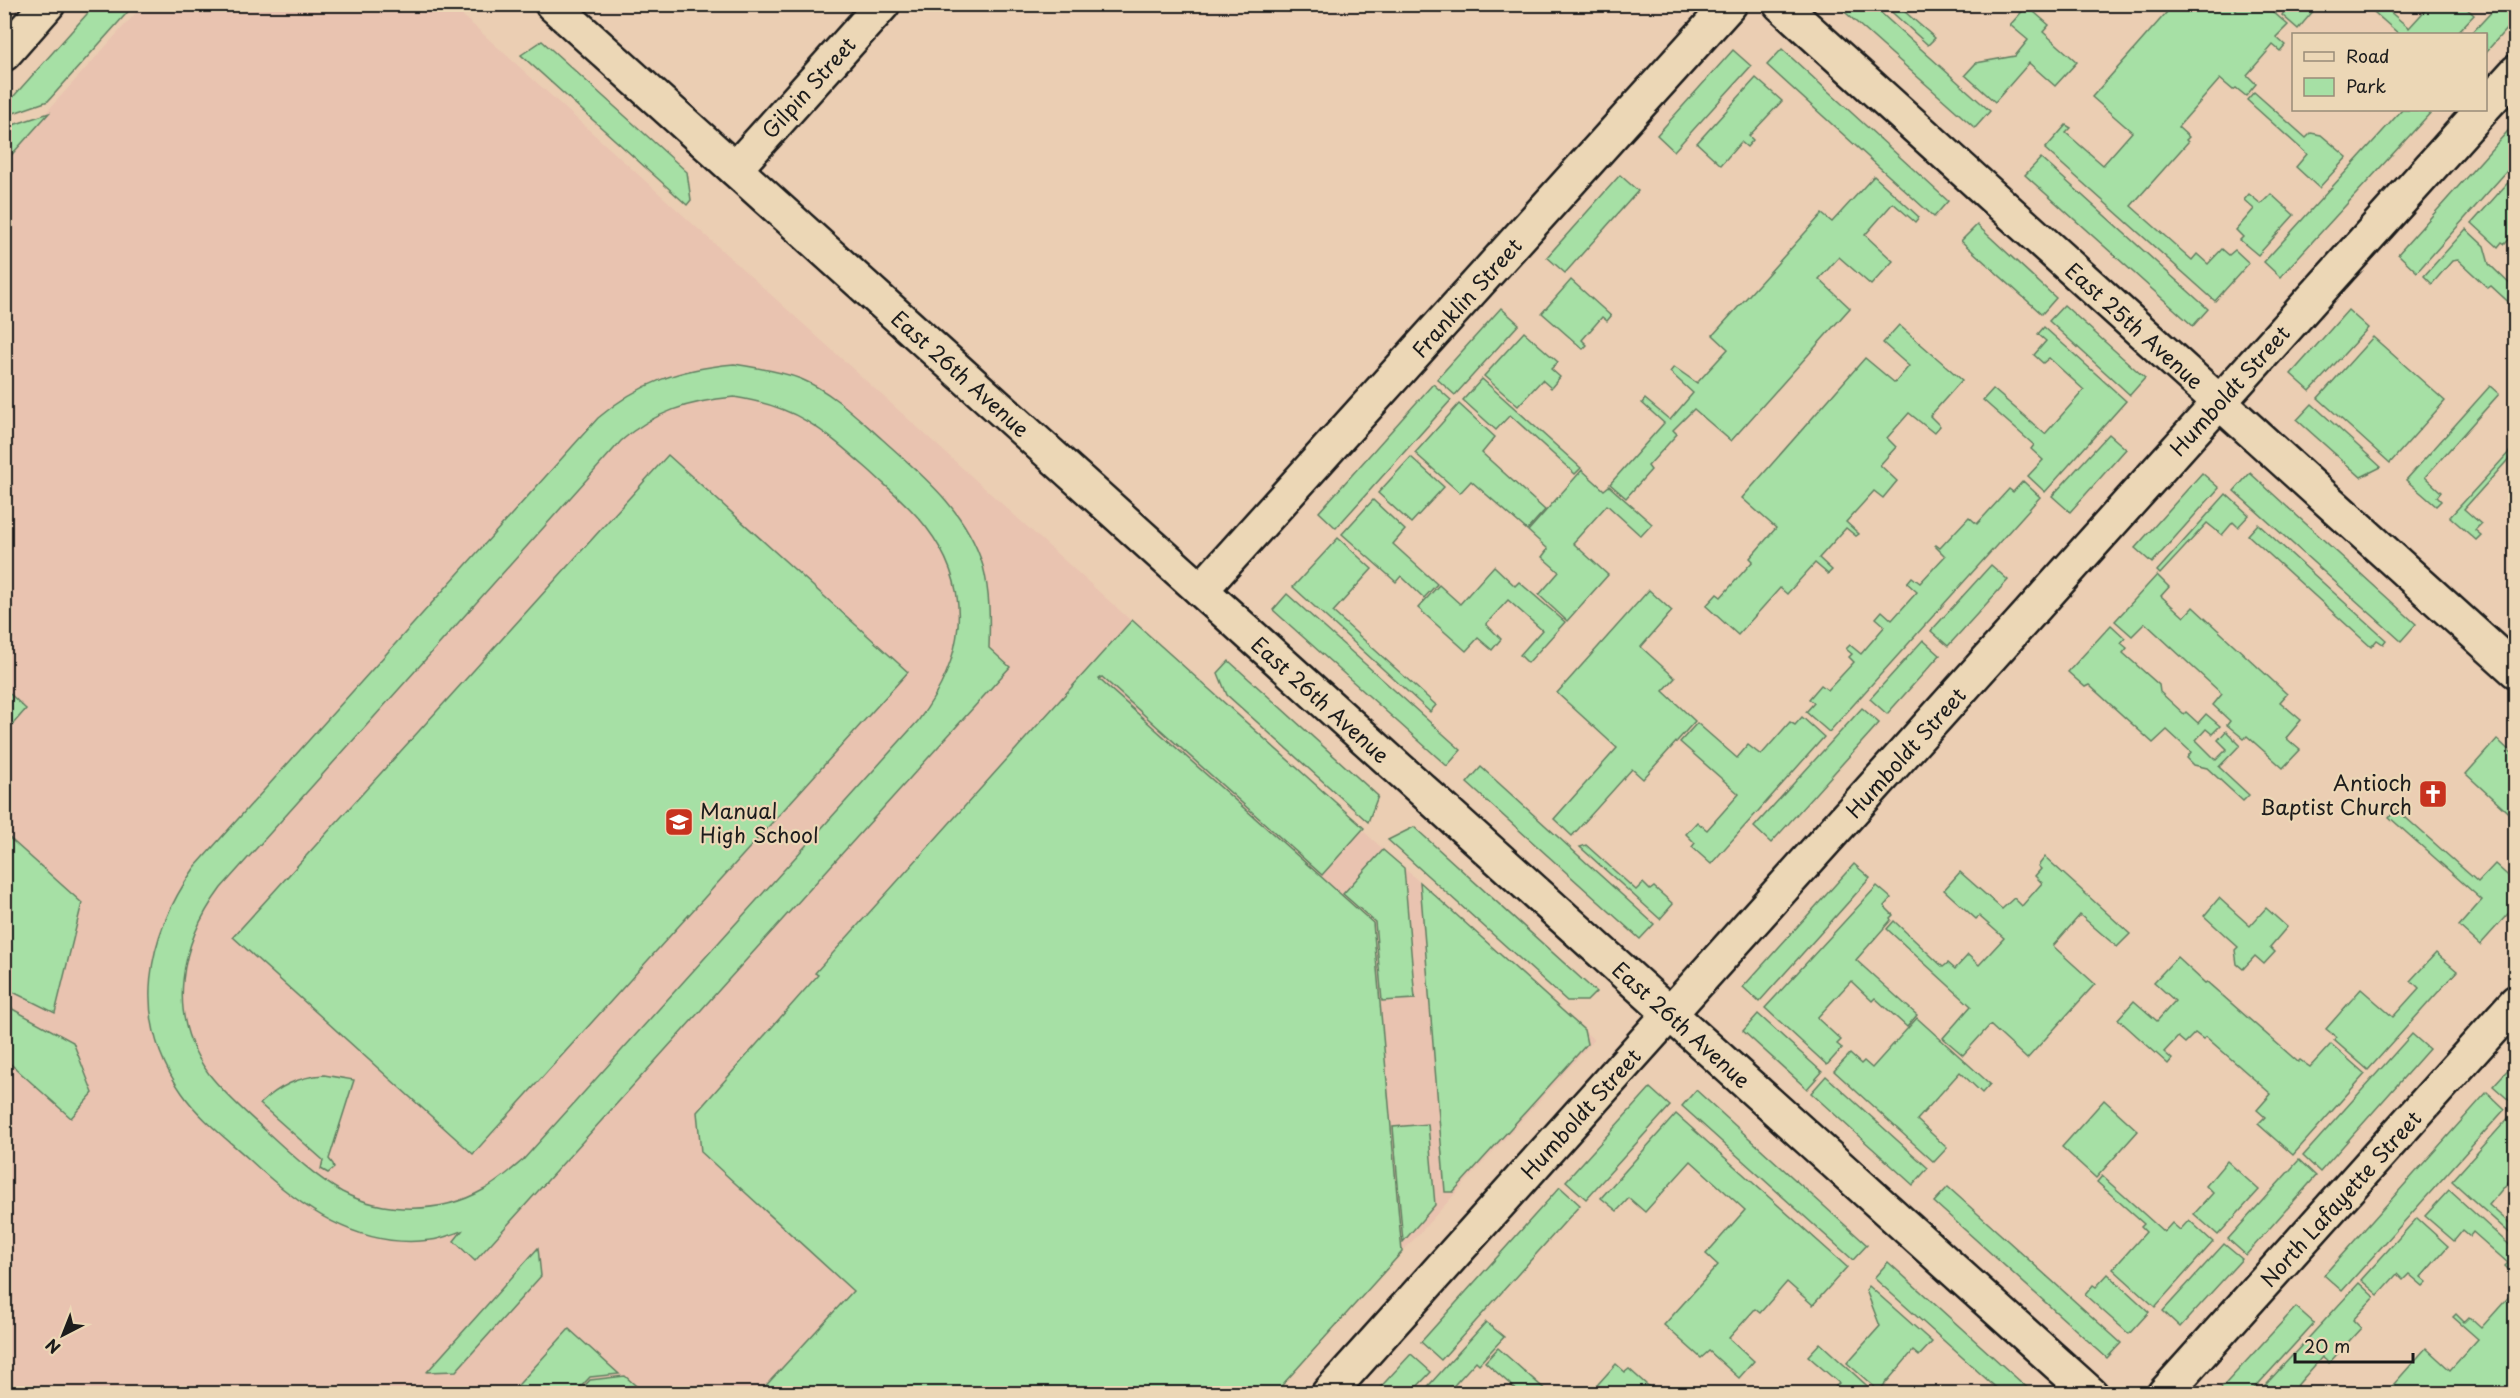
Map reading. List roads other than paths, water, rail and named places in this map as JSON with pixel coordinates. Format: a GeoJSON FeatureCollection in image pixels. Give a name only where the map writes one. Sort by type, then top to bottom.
{"type":"FeatureCollection","features":[{"type":"Feature","properties":{"kind":"street"},"geometry":{"type":"LineString","coordinates":[[4,54],[48,4]]}},
{"type":"Feature","properties":{"kind":"street","name":"East 26th Avenue"},"geometry":{"type":"LineString","coordinates":[[552,4],[2091,1394]]}},
{"type":"Feature","properties":{"kind":"street","name":"Gilpin Street"},"geometry":{"type":"LineString","coordinates":[[735,169],[883,4]]}},
{"type":"Feature","properties":{"kind":"street","name":"Franklin Street"},"geometry":{"type":"LineString","coordinates":[[1201,590],[1730,4]]}},
{"type":"Feature","properties":{"kind":"street","name":"East 25th Avenue"},"geometry":{"type":"LineString","coordinates":[[1780,4],[2516,670]]}},
{"type":"Feature","properties":{"kind":"street"},"geometry":{"type":"LineString","coordinates":[[2487,104],[2516,72]]}},
{"type":"Feature","properties":{"kind":"street","name":"Humboldt Street"},"geometry":{"type":"LineString","coordinates":[[1328,1394],[2481,111]]}},
{"type":"Feature","properties":{"kind":"street","name":"North Lafayette Street"},"geometry":{"type":"LineString","coordinates":[[2164,1394],[2516,1002]]}},
{"type":"Feature","properties":{"kind":"place","name":"Antioch Baptist Church"},"geometry":{"type":"Point","coordinates":[2433,794]}},
{"type":"Feature","properties":{"kind":"place","name":"Manual High School"},"geometry":{"type":"Point","coordinates":[679,822]}}]}
